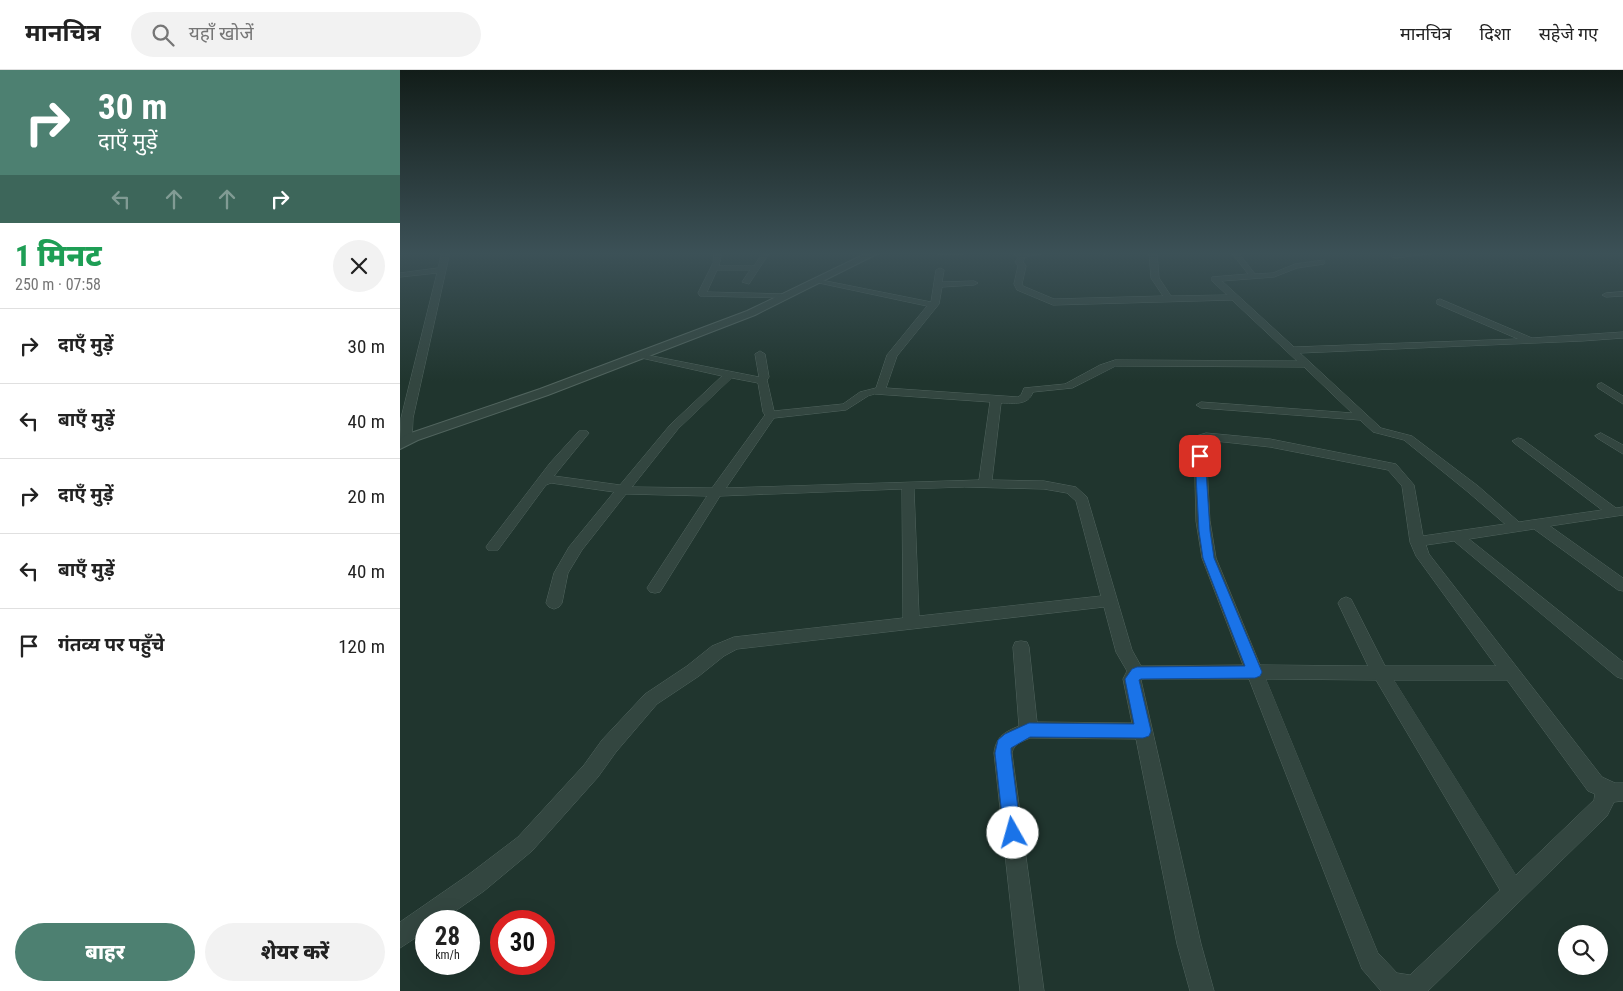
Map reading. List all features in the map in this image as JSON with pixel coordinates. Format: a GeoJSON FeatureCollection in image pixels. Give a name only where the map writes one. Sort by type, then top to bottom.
{"type":"FeatureCollection","features":[{"type":"Feature","properties":{"kind":"street"},"geometry":{"type":"LineString","coordinates":[[403,443],[407,418],[436,295]]}},
{"type":"Feature","properties":{"kind":"street"},"geometry":{"type":"LineString","coordinates":[[744,295],[787,296]]}},
{"type":"Feature","properties":{"kind":"street"},"geometry":{"type":"LineString","coordinates":[[885,295],[932,305]]}},
{"type":"Feature","properties":{"kind":"street"},"geometry":{"type":"LineString","coordinates":[[880,391],[892,355],[922,320],[932,305],[935,304],[936,295]]}},
{"type":"Feature","properties":{"kind":"street"},"geometry":{"type":"LineString","coordinates":[[1036,295],[1053,302],[1234,297],[1377,430],[1408,438],[1473,489],[1516,527]]}},
{"type":"Feature","properties":{"kind":"street"},"geometry":{"type":"LineString","coordinates":[[1166,295],[1169,299]]}},
{"type":"Feature","properties":{"kind":"street"},"geometry":{"type":"LineString","coordinates":[[403,443],[413,437],[544,392],[751,313],[787,296]]}},
{"type":"Feature","properties":{"kind":"street"},"geometry":{"type":"LineString","coordinates":[[1440,302],[1534,342]]}},
{"type":"Feature","properties":{"kind":"street"},"geometry":{"type":"LineString","coordinates":[[1292,350],[1534,342],[1623,335]]}},
{"type":"Feature","properties":{"kind":"street"},"geometry":{"type":"LineString","coordinates":[[760,354],[764,377],[761,380]]}},
{"type":"Feature","properties":{"kind":"street"},"geometry":{"type":"LineString","coordinates":[[640,355],[728,376],[761,380]]}},
{"type":"Feature","properties":{"kind":"street"},"geometry":{"type":"LineString","coordinates":[[655,588],[716,492],[771,415],[846,407],[864,394],[880,391],[987,397],[996,400],[1020,400],[1026,397],[1028,390],[1054,389],[1067,386],[1079,382],[1102,366],[1115,363],[1308,364]]}},
{"type":"Feature","properties":{"kind":"street"},"geometry":{"type":"LineString","coordinates":[[554,603],[561,573],[576,547],[621,489],[674,427],[728,376]]}},
{"type":"Feature","properties":{"kind":"street"},"geometry":{"type":"LineString","coordinates":[[761,380],[763,382],[768,412],[771,415]]}},
{"type":"Feature","properties":{"kind":"street"},"geometry":{"type":"LineString","coordinates":[[1602,386],[1623,401]]}},
{"type":"Feature","properties":{"kind":"street"},"geometry":{"type":"LineString","coordinates":[[985,483],[996,400]]}},
{"type":"Feature","properties":{"kind":"street"},"geometry":{"type":"LineString","coordinates":[[1201,405],[1363,417]]}},
{"type":"Feature","properties":{"kind":"street"},"geometry":{"type":"LineString","coordinates":[[493,547],[554,466],[583,434]]}},
{"type":"Feature","properties":{"kind":"street"},"geometry":{"type":"LineString","coordinates":[[1206,436],[1270,443],[1392,467],[1408,485],[1417,542],[1423,556],[1595,784],[1614,791],[1600,809],[1415,986],[1404,990],[1392,988],[1370,961],[1208,558],[1204,521],[1200,438],[1206,436]]}},
{"type":"Feature","properties":{"kind":"street"},"geometry":{"type":"LineString","coordinates":[[1601,436],[1623,450]]}},
{"type":"Feature","properties":{"kind":"street"},"geometry":{"type":"LineString","coordinates":[[1518,441],[1618,512]]}},
{"type":"Feature","properties":{"kind":"street"},"geometry":{"type":"LineString","coordinates":[[545,480],[634,491],[716,492],[985,483],[1044,485],[1071,490],[1082,500],[1124,652],[1137,673]]}},
{"type":"Feature","properties":{"kind":"street"},"geometry":{"type":"LineString","coordinates":[[908,485],[912,624]]}},
{"type":"Feature","properties":{"kind":"street"},"geometry":{"type":"LineString","coordinates":[[1417,542],[1618,512]]}},
{"type":"Feature","properties":{"kind":"street"},"geometry":{"type":"LineString","coordinates":[[1537,524],[1623,586]]}},
{"type":"Feature","properties":{"kind":"street"},"geometry":{"type":"LineString","coordinates":[[1457,536],[1623,672]]}},
{"type":"Feature","properties":{"kind":"street"},"geometry":{"type":"LineString","coordinates":[[400,936],[476,883],[525,844],[585,778],[651,699],[674,682],[694,671],[718,651],[734,643],[1110,601]]}},
{"type":"Feature","properties":{"kind":"street"},"geometry":{"type":"LineString","coordinates":[[1346,603],[1380,672],[1514,892]]}},
{"type":"Feature","properties":{"kind":"street"},"geometry":{"type":"LineString","coordinates":[[1021,647],[1029,730]]}},
{"type":"Feature","properties":{"kind":"street"},"geometry":{"type":"LineString","coordinates":[[1202,991],[1189,944],[1132,679],[1137,673],[1511,673]]}},
{"type":"Feature","properties":{"kind":"street"},"geometry":{"type":"LineString","coordinates":[[1032,991],[1003,753],[1004,745],[1010,738],[1029,730],[1143,731]]}},
{"type":"Feature","properties":{"kind":"route"},"geometry":{"type":"LineString","coordinates":[[1013,833],[1003,753],[1004,745],[1010,738],[1029,730],[1143,731],[1132,679],[1137,673],[1255,672],[1208,558],[1204,531],[1200,456]]}}]}
